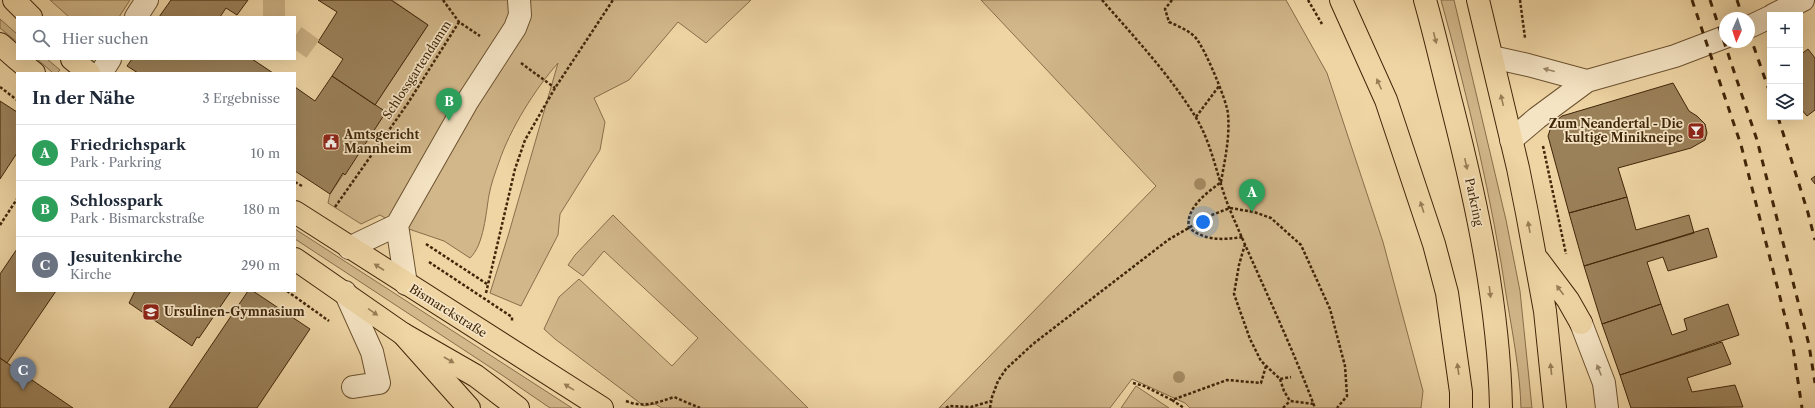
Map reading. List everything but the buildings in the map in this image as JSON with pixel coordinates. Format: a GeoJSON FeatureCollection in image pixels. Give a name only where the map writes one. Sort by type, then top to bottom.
{"type":"FeatureCollection","features":[{"type":"Feature","properties":{"kind":"main road"},"geometry":{"type":"LineString","coordinates":[[14,0],[30,16]]}},
{"type":"Feature","properties":{"kind":"main road"},"geometry":{"type":"LineString","coordinates":[[1341,0],[1386,100],[1434,244],[1447,293],[1461,392],[1461,408]]}},
{"type":"Feature","properties":{"kind":"main road","name":"Parkring"},"geometry":{"type":"LineString","coordinates":[[1425,0],[1465,158],[1486,258],[1500,376],[1501,408]]}},
{"type":"Feature","properties":{"kind":"main road"},"geometry":{"type":"LineString","coordinates":[[1478,0],[1511,140],[1535,256],[1545,311],[1555,408]]}},
{"type":"Feature","properties":{"kind":"main road"},"geometry":{"type":"LineString","coordinates":[[0,44],[16,58]]}},
{"type":"Feature","properties":{"kind":"main road"},"geometry":{"type":"LineString","coordinates":[[18,60],[33,72]]}},
{"type":"Feature","properties":{"kind":"main road"},"geometry":{"type":"LineString","coordinates":[[73,60],[88,72]]}},
{"type":"Feature","properties":{"kind":"main road","name":"Bismarckstraße"},"geometry":{"type":"LineString","coordinates":[[296,213],[349,248],[602,408]]}},
{"type":"Feature","properties":{"kind":"main road"},"geometry":{"type":"LineString","coordinates":[[1535,256],[1568,300],[1580,323]]}},
{"type":"Feature","properties":{"kind":"main road"},"geometry":{"type":"LineString","coordinates":[[296,260],[345,292],[403,334],[476,376],[518,408]]}},
{"type":"Feature","properties":{"kind":"main road"},"geometry":{"type":"LineString","coordinates":[[403,334],[469,408]]}},
{"type":"Feature","properties":{"kind":"street"},"geometry":{"type":"LineString","coordinates":[[137,16],[147,0]]}},
{"type":"Feature","properties":{"kind":"street"},"geometry":{"type":"LineString","coordinates":[[349,248],[397,225],[467,102],[515,28],[520,15],[520,0]]}},
{"type":"Feature","properties":{"kind":"street"},"geometry":{"type":"LineString","coordinates":[[1779,12],[1803,0]]}},
{"type":"Feature","properties":{"kind":"street"},"geometry":{"type":"LineString","coordinates":[[1755,24],[1767,18]]}},
{"type":"Feature","properties":{"kind":"street"},"geometry":{"type":"LineString","coordinates":[[1511,140],[1536,118],[1587,81],[1676,56],[1719,39]]}},
{"type":"Feature","properties":{"kind":"street"},"geometry":{"type":"LineString","coordinates":[[1492,57],[1587,81]]}},
{"type":"Feature","properties":{"kind":"street"},"geometry":{"type":"LineString","coordinates":[[102,72],[109,60]]}},
{"type":"Feature","properties":{"kind":"street"},"geometry":{"type":"LineString","coordinates":[[397,225],[406,284]]}},
{"type":"Feature","properties":{"kind":"street"},"geometry":{"type":"LineString","coordinates":[[345,292],[372,352],[379,383],[353,387]]}},
{"type":"Feature","properties":{"kind":"street"},"geometry":{"type":"LineString","coordinates":[[1580,323],[1604,383],[1607,408]]}},
{"type":"Feature","properties":{"kind":"path","name":"Schlossgartendamm"},"geometry":{"type":"LineString","coordinates":[[443,0],[459,22],[482,37]]}},
{"type":"Feature","properties":{"kind":"path"},"geometry":{"type":"LineString","coordinates":[[486,293],[515,169],[525,140],[555,88],[613,0]]}},
{"type":"Feature","properties":{"kind":"path"},"geometry":{"type":"LineString","coordinates":[[1102,0],[1168,75],[1196,117],[1212,152],[1230,208],[1293,349],[1315,408]]}},
{"type":"Feature","properties":{"kind":"path"},"geometry":{"type":"LineString","coordinates":[[1172,0],[1166,9],[1169,22],[1182,28],[1196,38],[1219,86],[1228,112],[1228,131],[1221,182],[1205,194],[1193,209],[1188,222],[1189,228],[1199,234],[1220,240],[1243,237]]}},
{"type":"Feature","properties":{"kind":"path"},"geometry":{"type":"LineString","coordinates":[[1308,0],[1323,27]]}},
{"type":"Feature","properties":{"kind":"path"},"geometry":{"type":"LineString","coordinates":[[1520,0],[1528,65]]}},
{"type":"Feature","properties":{"kind":"path","name":"Schlossgartendamm"},"geometry":{"type":"LineString","coordinates":[[335,207],[408,103],[459,22]]}},
{"type":"Feature","properties":{"kind":"path"},"geometry":{"type":"LineString","coordinates":[[502,50],[555,88]]}},
{"type":"Feature","properties":{"kind":"path"},"geometry":{"type":"LineString","coordinates":[[1196,117],[1219,86]]}},
{"type":"Feature","properties":{"kind":"path"},"geometry":{"type":"LineString","coordinates":[[0,87],[16,99]]}},
{"type":"Feature","properties":{"kind":"path"},"geometry":{"type":"LineString","coordinates":[[1536,118],[1567,256]]}},
{"type":"Feature","properties":{"kind":"path"},"geometry":{"type":"LineString","coordinates":[[0,225],[16,201]]}},
{"type":"Feature","properties":{"kind":"path"},"geometry":{"type":"LineString","coordinates":[[990,408],[998,381],[1006,369],[1033,344],[1168,240],[1209,216],[1230,208],[1254,212],[1271,218],[1301,245],[1330,309],[1345,366],[1347,396],[1337,408]]}},
{"type":"Feature","properties":{"kind":"path"},"geometry":{"type":"LineString","coordinates":[[397,225],[487,284]]}},
{"type":"Feature","properties":{"kind":"path"},"geometry":{"type":"LineString","coordinates":[[1246,244],[1239,265],[1234,294],[1250,339],[1261,361],[1280,379],[1284,391],[1290,401]]}},
{"type":"Feature","properties":{"kind":"path"},"geometry":{"type":"LineString","coordinates":[[424,259],[512,317],[512,323]]}},
{"type":"Feature","properties":{"kind":"path"},"geometry":{"type":"LineString","coordinates":[[1172,400],[1227,380],[1261,383],[1266,366]]}},
{"type":"Feature","properties":{"kind":"path"},"geometry":{"type":"LineString","coordinates":[[1280,379],[1291,377]]}},
{"type":"Feature","properties":{"kind":"path"},"geometry":{"type":"LineString","coordinates":[[1133,383],[1144,386],[1172,400],[1184,408]]}},
{"type":"Feature","properties":{"kind":"path"},"geometry":{"type":"LineString","coordinates":[[622,399],[635,407],[650,405],[674,397],[700,408]]}},
{"type":"Feature","properties":{"kind":"path"},"geometry":{"type":"LineString","coordinates":[[946,408],[949,406],[971,407],[991,401]]}},
{"type":"Feature","properties":{"kind":"path"},"geometry":{"type":"LineString","coordinates":[[1282,408],[1290,401],[1314,404]]}},
{"type":"Feature","properties":{"kind":"shaded area"},"geometry":{"type":"Polygon","coordinates":[[[50,0],[130,0],[120,16],[68,16],[50,0]]]}},
{"type":"Feature","properties":{"kind":"shaded area"},"geometry":{"type":"Polygon","coordinates":[[[392,0],[751,0],[706,43],[678,22],[629,80],[594,98],[605,122],[600,150],[560,214],[558,235],[521,306],[490,293],[558,63],[532,97],[516,123],[504,149],[492,183],[481,237],[475,252],[470,258],[444,241],[397,225],[380,215],[361,224],[328,203],[330,194],[386,112],[375,105],[428,25],[392,0]]]}},
{"type":"Feature","properties":{"kind":"shaded area"},"geometry":{"type":"Polygon","coordinates":[[[981,0],[1286,0],[1327,73],[1383,242],[1423,391],[1421,408],[1190,408],[1185,403],[1132,379],[1110,408],[939,408],[1156,186],[981,0]]]}},
{"type":"Feature","properties":{"kind":"shaded area"},"geometry":{"type":"Polygon","coordinates":[[[1441,0],[1454,0],[1506,220],[1520,291],[1532,408],[1521,408],[1516,354],[1487,187],[1461,74],[1441,0]]]}},
{"type":"Feature","properties":{"kind":"shaded area"},"geometry":{"type":"Polygon","coordinates":[[[0,19],[16,33],[16,41],[0,28],[0,19]]]}},
{"type":"Feature","properties":{"kind":"shaded area"},"geometry":{"type":"Polygon","coordinates":[[[38,60],[48,60],[60,70],[58,72],[52,72],[38,60]]]}},
{"type":"Feature","properties":{"kind":"shaded area"},"geometry":{"type":"Polygon","coordinates":[[[613,215],[808,408],[662,408],[655,404],[644,406],[555,339],[544,329],[559,297],[579,279],[672,366],[698,338],[604,251],[583,276],[568,265],[575,255],[613,215]]]}},
{"type":"Feature","properties":{"kind":"shaded area"},"geometry":{"type":"Polygon","coordinates":[[[296,230],[572,408],[550,408],[296,240],[296,230]]]}},
{"type":"Feature","properties":{"kind":"shaded area"},"geometry":{"type":"Polygon","coordinates":[[[1136,386],[1169,408],[1121,408],[1136,386]]]}},
{"type":"Feature","properties":{"kind":"tunnel"},"geometry":{"type":"LineString","coordinates":[[274,0],[274,16]]}},
{"type":"Feature","properties":{"kind":"tunnel"},"geometry":{"type":"LineString","coordinates":[[296,37],[317,52]]}},
{"type":"Feature","properties":{"kind":"railway"},"geometry":{"type":"LineString","coordinates":[[1692,0],[1741,145],[1793,348],[1802,408]]}},
{"type":"Feature","properties":{"kind":"railway"},"geometry":{"type":"LineString","coordinates":[[1710,0],[1757,140],[1809,345],[1815,383]]}},
{"type":"Feature","properties":{"kind":"railway"},"geometry":{"type":"LineString","coordinates":[[1737,0],[1741,12]]}},
{"type":"Feature","properties":{"kind":"railway"},"geometry":{"type":"LineString","coordinates":[[1754,48],[1767,84]]}},
{"type":"Feature","properties":{"kind":"railway"},"geometry":{"type":"LineString","coordinates":[[1779,120],[1815,240]]}},
{"type":"Feature","properties":{"kind":"place","name":"Schlosspark"},"geometry":{"type":"Point","coordinates":[449,121]}},
{"type":"Feature","properties":{"kind":"place","name":"Zum Neandertal - Die kultige Minikneipe"},"geometry":{"type":"Point","coordinates":[1696,131]}},
{"type":"Feature","properties":{"kind":"place","name":"Amtsgericht Mannheim"},"geometry":{"type":"Point","coordinates":[331,142]}},
{"type":"Feature","properties":{"kind":"place","name":"Friedrichspark"},"geometry":{"type":"Point","coordinates":[1252,212]}},
{"type":"Feature","properties":{"kind":"place","name":"Ursulinen-Gymnasium"},"geometry":{"type":"Point","coordinates":[151,312]}},
{"type":"Feature","properties":{"kind":"place","name":"Jesuitenkirche"},"geometry":{"type":"Point","coordinates":[23,390]}}]}
